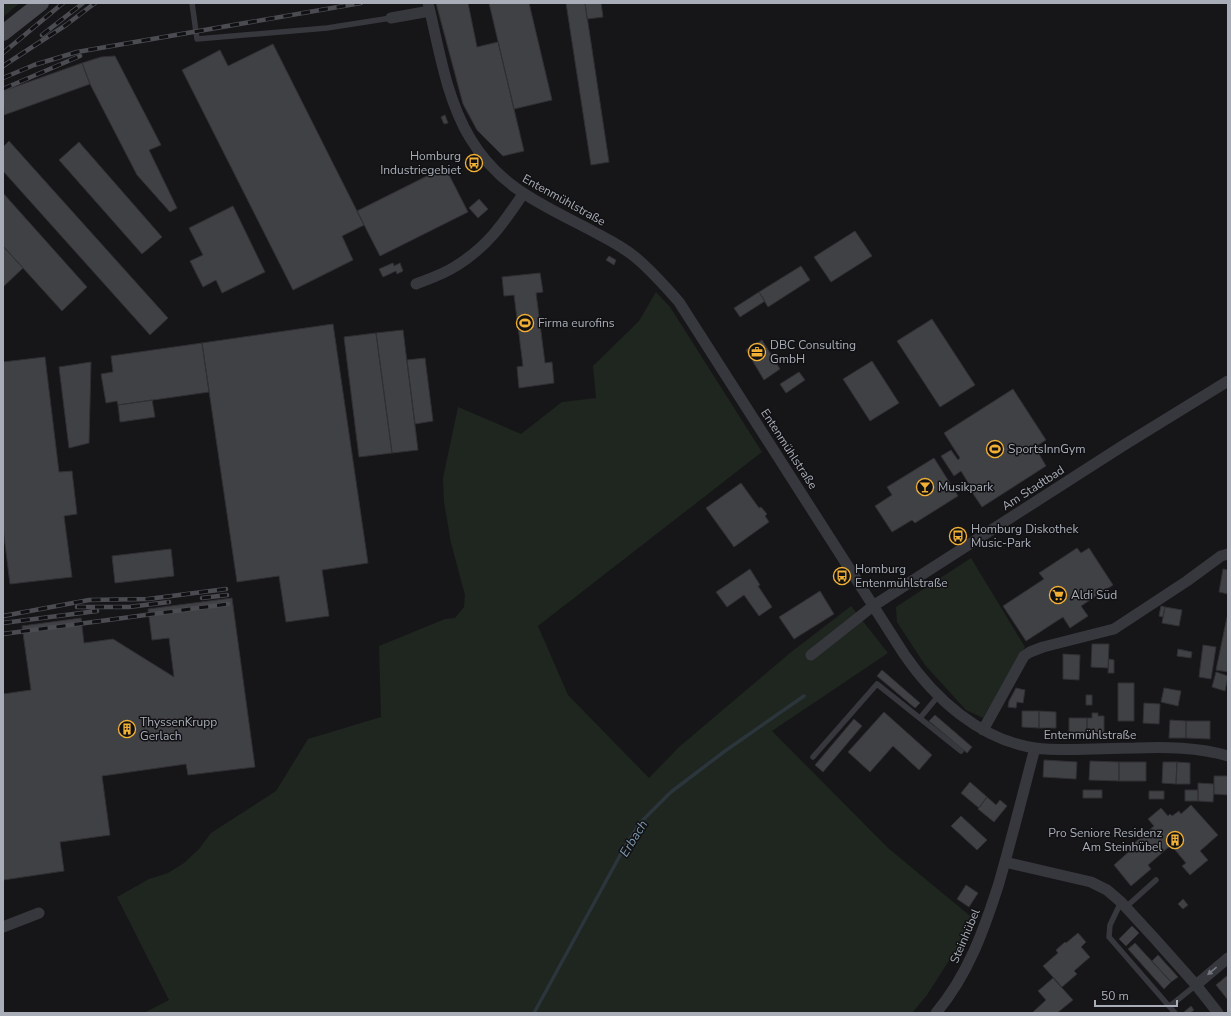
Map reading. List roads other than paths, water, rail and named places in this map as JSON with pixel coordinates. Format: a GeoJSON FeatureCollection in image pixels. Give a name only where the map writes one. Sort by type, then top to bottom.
{"type":"FeatureCollection","features":[{"type":"Feature","properties":{"kind":"street"},"geometry":{"type":"LineString","coordinates":[[3,33],[41,3]]}},
{"type":"Feature","properties":{"kind":"street"},"geometry":{"type":"LineString","coordinates":[[391,18],[429,7]]}},
{"type":"Feature","properties":{"kind":"street","name":"Entenmühlstraße"},"geometry":{"type":"LineString","coordinates":[[429,7],[447,83],[457,112],[470,138],[486,161],[510,185],[523,194],[613,243],[635,257],[659,279],[679,302],[873,606],[914,669],[927,684],[965,719],[983,730],[1000,738],[1035,748],[1188,748],[1228,756]]}},
{"type":"Feature","properties":{"kind":"street"},"geometry":{"type":"LineString","coordinates":[[416,284],[455,267],[482,247],[499,229],[523,194]]}},
{"type":"Feature","properties":{"kind":"street","name":"Am Stadtbad"},"geometry":{"type":"LineString","coordinates":[[811,655],[873,606],[1118,449],[1228,381]]}},
{"type":"Feature","properties":{"kind":"street"},"geometry":{"type":"LineString","coordinates":[[983,730],[1024,656],[1043,647],[1114,629],[1187,581],[1221,556],[1228,554]]}},
{"type":"Feature","properties":{"kind":"street","name":"Steinhübel"},"geometry":{"type":"LineString","coordinates":[[936,1013],[955,987],[970,961],[988,918],[1005,862],[1035,748]]}},
{"type":"Feature","properties":{"kind":"street"},"geometry":{"type":"LineString","coordinates":[[1005,862],[1091,882],[1107,890],[1123,904],[1196,985],[1218,1013]]}},
{"type":"Feature","properties":{"kind":"street"},"geometry":{"type":"LineString","coordinates":[[3,926],[39,913]]}},
{"type":"Feature","properties":{"kind":"street"},"geometry":{"type":"LineString","coordinates":[[1196,985],[1228,958]]}},
{"type":"Feature","properties":{"kind":"lane"},"geometry":{"type":"LineString","coordinates":[[192,3],[197,39],[327,28],[391,18]]}},
{"type":"Feature","properties":{"kind":"lane"},"geometry":{"type":"LineString","coordinates":[[813,757],[877,684],[961,751]]}},
{"type":"Feature","properties":{"kind":"lane"},"geometry":{"type":"LineString","coordinates":[[920,718],[939,695]]}},
{"type":"Feature","properties":{"kind":"lane"},"geometry":{"type":"LineString","coordinates":[[1156,880],[1123,904],[1110,925],[1109,938],[1175,1013]]}},
{"type":"Feature","properties":{"kind":"lane"},"geometry":{"type":"LineString","coordinates":[[1170,1006],[1196,985]]}},
{"type":"Feature","properties":{"kind":"waterway","name":"Erbach"},"geometry":{"type":"LineString","coordinates":[[534,1013],[623,850],[640,823],[671,792],[725,751],[804,696]]}},
{"type":"Feature","properties":{"kind":"railway"},"geometry":{"type":"LineString","coordinates":[[3,53],[63,3]]}},
{"type":"Feature","properties":{"kind":"railway"},"geometry":{"type":"LineString","coordinates":[[42,35],[83,3]]}},
{"type":"Feature","properties":{"kind":"railway"},"geometry":{"type":"LineString","coordinates":[[3,66],[66,25],[95,3]]}},
{"type":"Feature","properties":{"kind":"railway"},"geometry":{"type":"LineString","coordinates":[[3,78],[34,65],[77,52],[361,3]]}},
{"type":"Feature","properties":{"kind":"railway"},"geometry":{"type":"LineString","coordinates":[[3,89],[80,56]]}},
{"type":"Feature","properties":{"kind":"railway"},"geometry":{"type":"LineString","coordinates":[[3,616],[89,600],[148,599],[226,589]]}},
{"type":"Feature","properties":{"kind":"railway"},"geometry":{"type":"LineString","coordinates":[[202,598],[227,595]]}},
{"type":"Feature","properties":{"kind":"railway"},"geometry":{"type":"LineString","coordinates":[[77,607],[129,607],[169,602]]}},
{"type":"Feature","properties":{"kind":"railway"},"geometry":{"type":"LineString","coordinates":[[3,634],[228,604]]}},
{"type":"Feature","properties":{"kind":"railway"},"geometry":{"type":"LineString","coordinates":[[3,623],[97,611]]}},
{"type":"Feature","properties":{"kind":"place","name":"Homburg Industriegebiet"},"geometry":{"type":"Point","coordinates":[474,163]}},
{"type":"Feature","properties":{"kind":"place","name":"Firma eurofins"},"geometry":{"type":"Point","coordinates":[525,323]}},
{"type":"Feature","properties":{"kind":"place","name":"DBC Consulting GmbH"},"geometry":{"type":"Point","coordinates":[757,352]}},
{"type":"Feature","properties":{"kind":"place","name":"SportsInnGym"},"geometry":{"type":"Point","coordinates":[995,449]}},
{"type":"Feature","properties":{"kind":"place","name":"Musikpark"},"geometry":{"type":"Point","coordinates":[925,487]}},
{"type":"Feature","properties":{"kind":"place","name":"Homburg Diskothek Music-Park"},"geometry":{"type":"Point","coordinates":[958,536]}},
{"type":"Feature","properties":{"kind":"place","name":"Homburg Entenmühlstraße"},"geometry":{"type":"Point","coordinates":[842,576]}},
{"type":"Feature","properties":{"kind":"place","name":"Aldi Süd"},"geometry":{"type":"Point","coordinates":[1058,595]}},
{"type":"Feature","properties":{"kind":"place","name":"ThyssenKrupp Gerlach"},"geometry":{"type":"Point","coordinates":[127,729]}},
{"type":"Feature","properties":{"kind":"place","name":"Pro Seniore Residenz Am Steinhübel"},"geometry":{"type":"Point","coordinates":[1175,840]}}]}
